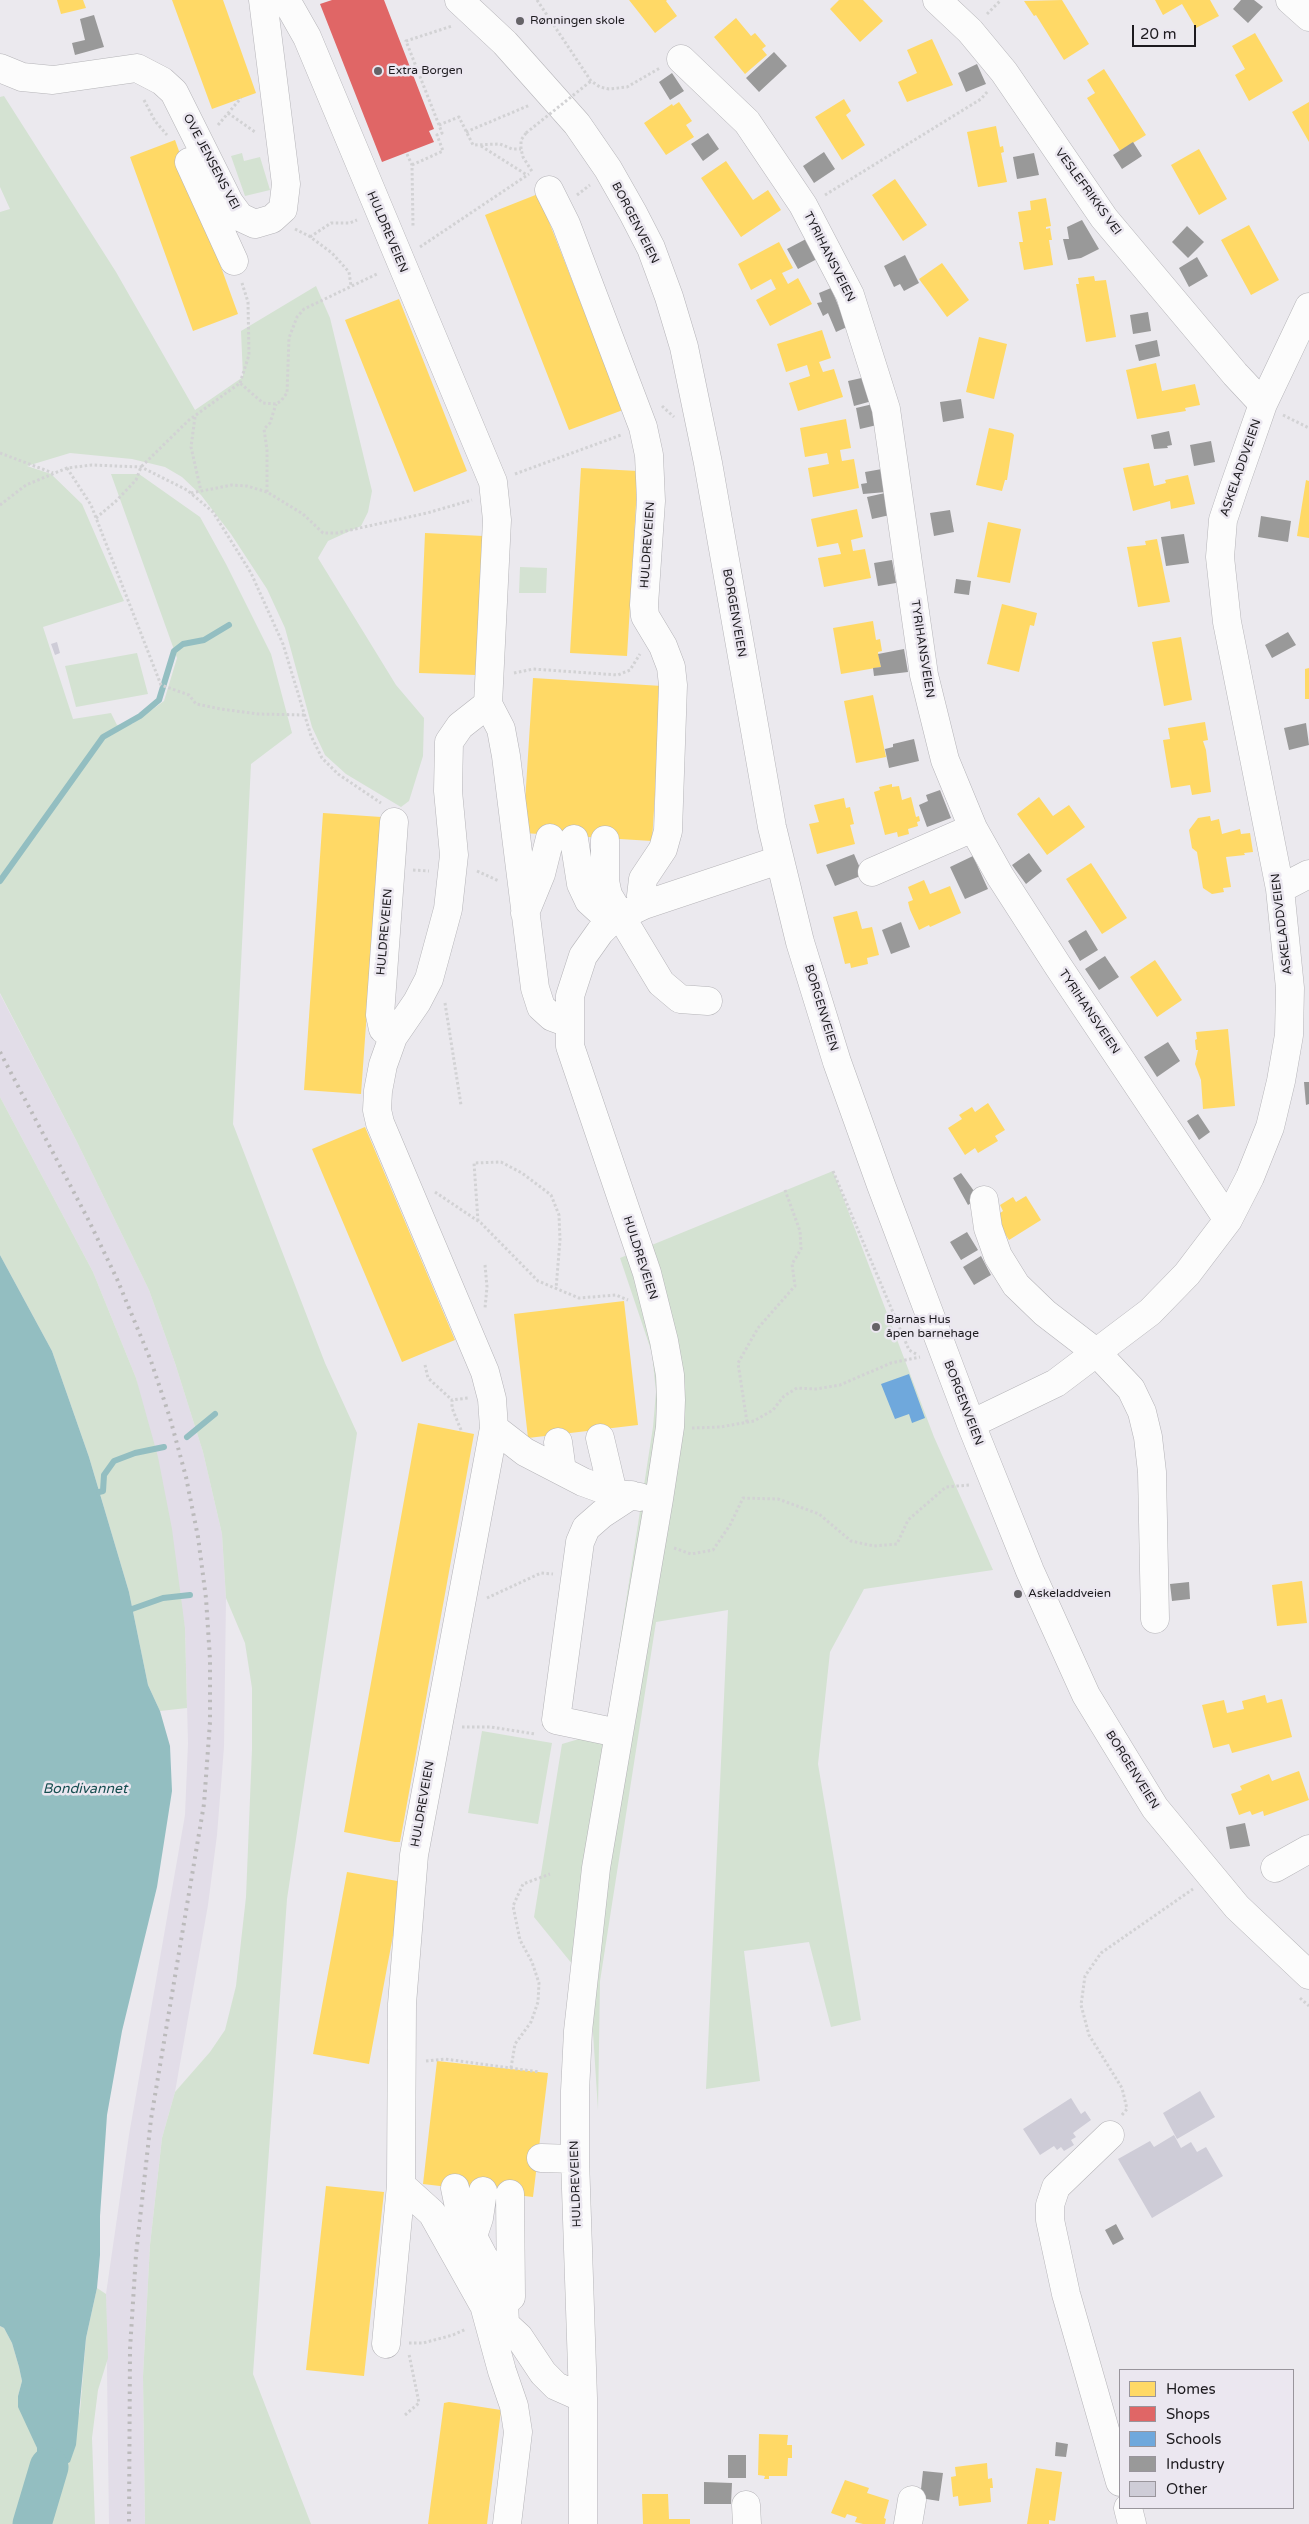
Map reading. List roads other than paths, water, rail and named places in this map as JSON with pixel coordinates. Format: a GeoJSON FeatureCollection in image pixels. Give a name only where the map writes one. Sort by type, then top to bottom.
{"type":"FeatureCollection","features":[{"type":"Feature","properties":{"kind":"street","name":"OVE JENSENS VEI"},"geometry":{"type":"LineString","coordinates":[[0,68],[22,77],[53,80],[137,68],[162,81],[174,92],[229,202],[240,216],[256,224],[272,219],[283,209],[286,184],[263,0]]}},
{"type":"Feature","properties":{"kind":"street","name":"HULDREVEIEN"},"geometry":{"type":"LineString","coordinates":[[286,0],[307,38],[493,488],[497,520],[489,698],[460,726],[449,742],[448,783],[454,855],[445,872],[448,909],[429,979],[417,1002],[393,1037],[383,1065],[377,1110],[380,1123],[485,1372],[490,1393],[494,1428],[414,1856],[402,2004],[403,2065],[397,2344]]}},
{"type":"Feature","properties":{"kind":"street","name":"VESLEFRIKKS VEI"},"geometry":{"type":"LineString","coordinates":[[937,0],[970,31],[1004,72],[1104,218],[1235,374],[1263,404]]}},
{"type":"Feature","properties":{"kind":"street"},"geometry":{"type":"LineString","coordinates":[[1290,0],[1309,17]]}},
{"type":"Feature","properties":{"kind":"street","name":"BORGENVEIEN"},"geometry":{"type":"LineString","coordinates":[[456,13],[505,43],[577,124],[608,169],[632,213],[650,248],[669,298],[684,347],[706,453],[779,860],[800,942],[837,1062],[881,1185],[971,1424],[1030,1570],[1086,1695],[1155,1808],[1237,1907],[1309,1975]]}},
{"type":"Feature","properties":{"kind":"street","name":"TYRIHANSVEIEN"},"geometry":{"type":"LineString","coordinates":[[681,59],[747,122],[803,206],[850,295],[886,409],[924,675],[945,760],[973,828],[1000,876],[1058,966],[1228,1220]]}},
{"type":"Feature","properties":{"kind":"street"},"geometry":{"type":"LineString","coordinates":[[184,112],[182,146],[234,261]]}},
{"type":"Feature","properties":{"kind":"street","name":"HULDREVEIEN"},"geometry":{"type":"LineString","coordinates":[[550,190],[566,224],[643,427],[651,475],[644,606],[648,622],[663,646],[671,666],[673,685],[668,831],[663,849],[643,879],[641,896],[628,912],[600,932],[583,956],[570,996],[568,1023],[570,1046],[576,1069],[652,1293],[670,1375],[670,1427],[596,1868],[578,2031],[575,2091],[575,2159],[583,2398],[583,2524]]}},
{"type":"Feature","properties":{"kind":"street","name":"ASKELADDVEIEN"},"geometry":{"type":"LineString","coordinates":[[971,1424],[1056,1383],[1150,1312],[1187,1274],[1228,1220],[1250,1178],[1270,1126],[1282,1081],[1299,1033],[1290,988],[1280,889],[1228,622],[1220,557],[1223,520],[1263,404],[1309,307]]}},
{"type":"Feature","properties":{"kind":"street"},"geometry":{"type":"LineString","coordinates":[[489,698],[501,728],[535,988],[541,1007],[552,1017],[568,1023]]}},
{"type":"Feature","properties":{"kind":"street","name":"HULDREVEIEN"},"geometry":{"type":"LineString","coordinates":[[393,1037],[383,1029],[380,1005],[394,822]]}},
{"type":"Feature","properties":{"kind":"street"},"geometry":{"type":"LineString","coordinates":[[872,872],[973,828]]}},
{"type":"Feature","properties":{"kind":"street"},"geometry":{"type":"LineString","coordinates":[[524,915],[541,874],[562,838],[589,901],[628,912],[779,860]]}},
{"type":"Feature","properties":{"kind":"street"},"geometry":{"type":"LineString","coordinates":[[614,841],[628,912],[661,983],[680,999],[708,1001]]}},
{"type":"Feature","properties":{"kind":"street"},"geometry":{"type":"LineString","coordinates":[[1280,889],[1309,874]]}},
{"type":"Feature","properties":{"kind":"street"},"geometry":{"type":"LineString","coordinates":[[984,1200],[988,1228],[998,1256],[1016,1285],[1045,1313],[1097,1353],[1131,1389],[1142,1412],[1148,1437],[1152,1472],[1155,1619]]}},
{"type":"Feature","properties":{"kind":"street"},"geometry":{"type":"LineString","coordinates":[[476,1350],[484,1316]]}},
{"type":"Feature","properties":{"kind":"street"},"geometry":{"type":"LineString","coordinates":[[494,1428],[525,1452],[583,1482],[622,1494],[659,1499]]}},
{"type":"Feature","properties":{"kind":"street"},"geometry":{"type":"LineString","coordinates":[[600,1438],[622,1494]]}},
{"type":"Feature","properties":{"kind":"street"},"geometry":{"type":"LineString","coordinates":[[558,1442],[562,1471]]}},
{"type":"Feature","properties":{"kind":"street"},"geometry":{"type":"LineString","coordinates":[[618,1733],[556,1720],[580,1542],[586,1528],[622,1494]]}},
{"type":"Feature","properties":{"kind":"street"},"geometry":{"type":"LineString","coordinates":[[1275,1868],[1309,1848]]}},
{"type":"Feature","properties":{"kind":"street"},"geometry":{"type":"LineString","coordinates":[[1110,2135],[1056,2187],[1050,2205],[1050,2220],[1066,2294],[1119,2479]]}},
{"type":"Feature","properties":{"kind":"street"},"geometry":{"type":"LineString","coordinates":[[541,2158],[575,2159]]}},
{"type":"Feature","properties":{"kind":"street"},"geometry":{"type":"LineString","coordinates":[[401,2185],[432,2213],[495,2312],[519,2338],[542,2373],[556,2386],[583,2398]]}},
{"type":"Feature","properties":{"kind":"street"},"geometry":{"type":"LineString","coordinates":[[439,2224],[449,2187],[499,2286],[495,2312],[502,2371],[514,2406],[518,2432],[507,2524]]}},
{"type":"Feature","properties":{"kind":"street"},"geometry":{"type":"LineString","coordinates":[[473,2236],[479,2218],[496,2193],[511,2297],[495,2312]]}},
{"type":"Feature","properties":{"kind":"street"},"geometry":{"type":"LineString","coordinates":[[1128,2509],[1132,2524]]}},
{"type":"Feature","properties":{"kind":"water","name":"Bondivannet"},"geometry":{"type":"Polygon","coordinates":[[[0,1255],[52,1351],[89,1457],[129,1592],[148,1685],[160,1711],[170,1746],[172,1791],[157,1887],[122,2031],[107,2115],[97,2288],[86,2338],[76,2445],[70,2462],[58,2469],[37,2464],[37,2448],[18,2407],[18,2396],[22,2381],[19,2367],[12,2343],[4,2328],[0,2326],[0,1255]]]}},
{"type":"Feature","properties":{"kind":"waterway"},"geometry":{"type":"LineString","coordinates":[[0,881],[103,737],[140,716],[159,700],[174,651],[183,644],[204,640],[229,625]]}},
{"type":"Feature","properties":{"kind":"waterway"},"geometry":{"type":"LineString","coordinates":[[187,1437],[215,1414]]}},
{"type":"Feature","properties":{"kind":"waterway"},"geometry":{"type":"LineString","coordinates":[[99,1492],[103,1491],[104,1475],[114,1461],[135,1453],[164,1447]]}},
{"type":"Feature","properties":{"kind":"waterway"},"geometry":{"type":"LineString","coordinates":[[132,1609],[163,1598],[190,1595]]}},
{"type":"Feature","properties":{"kind":"waterway"},"geometry":{"type":"LineString","coordinates":[[32,2524],[49,2467]]}},
{"type":"Feature","properties":{"kind":"railway"},"geometry":{"type":"LineString","coordinates":[[0,1052],[89,1221],[117,1279],[151,1361],[170,1418],[186,1477],[198,1537],[206,1598],[210,1659],[210,1722],[204,1804],[151,2119],[136,2255],[130,2349],[129,2524]]}},
{"type":"Feature","properties":{"kind":"place","name":"Rønningen skole"},"geometry":{"type":"Point","coordinates":[520,21]}},
{"type":"Feature","properties":{"kind":"place","name":"Extra Borgen"},"geometry":{"type":"Point","coordinates":[378,71]}},
{"type":"Feature","properties":{"kind":"place","name":"Barnas Hus åpen barnehage"},"geometry":{"type":"Point","coordinates":[876,1327]}},
{"type":"Feature","properties":{"kind":"place","name":"Askeladdveien"},"geometry":{"type":"Point","coordinates":[1018,1594]}}]}
